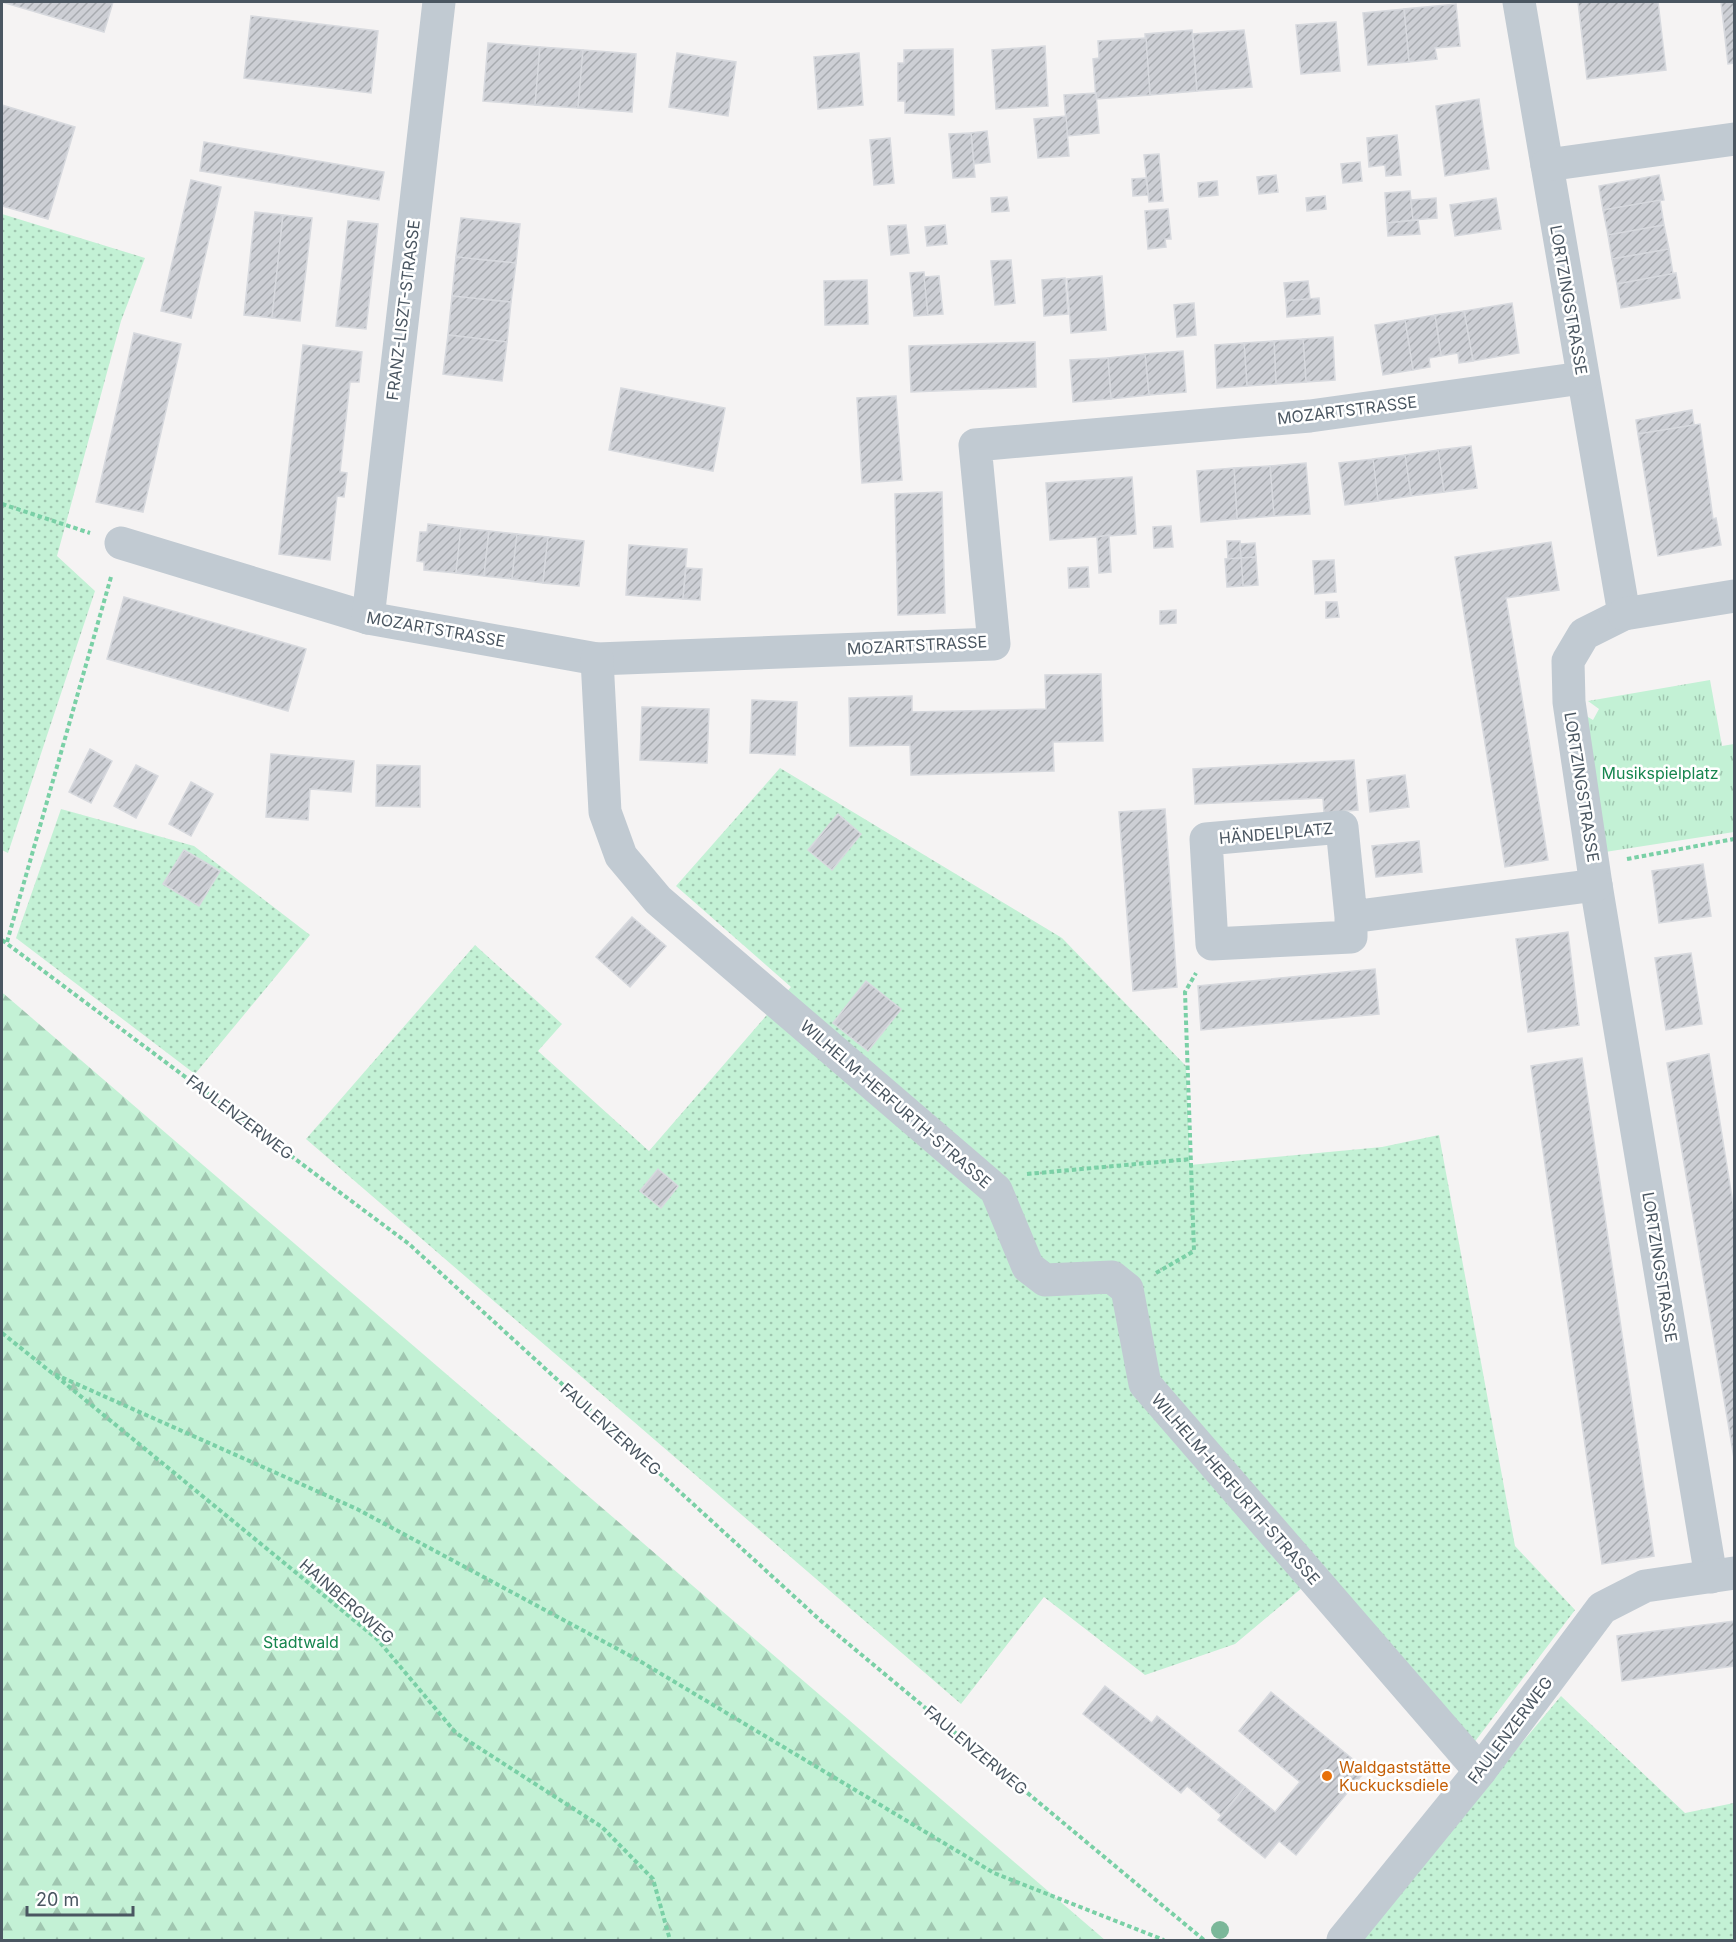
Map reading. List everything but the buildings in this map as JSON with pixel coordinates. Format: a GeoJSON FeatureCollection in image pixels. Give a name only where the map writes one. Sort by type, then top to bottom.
{"type":"FeatureCollection","features":[{"type":"Feature","properties":{"kind":"street","name":"FRANZ-LISZT-STRASSE"},"geometry":{"type":"LineString","coordinates":[[368,618],[439,2]]}},
{"type":"Feature","properties":{"kind":"street","name":"LORTZINGSTRASSE"},"geometry":{"type":"LineString","coordinates":[[1519,2],[1624,614],[1584,634],[1568,661],[1569,702],[1595,875],[1723,1575]]}},
{"type":"Feature","properties":{"kind":"street"},"geometry":{"type":"LineString","coordinates":[[1547,165],[1734,139]]}},
{"type":"Feature","properties":{"kind":"street","name":"MOZARTSTRASSE"},"geometry":{"type":"LineString","coordinates":[[121,543],[368,618],[597,659],[994,644],[975,445],[1310,417],[1582,378]]}},
{"type":"Feature","properties":{"kind":"street"},"geometry":{"type":"LineString","coordinates":[[1624,614],[1734,596]]}},
{"type":"Feature","properties":{"kind":"street","name":"WILHELM-HERFURTH-STRASSE"},"geometry":{"type":"LineString","coordinates":[[597,659],[605,812],[621,856],[658,900],[996,1190],[1028,1267],[1045,1280],[1112,1276],[1127,1289],[1145,1384],[1479,1772]]}},
{"type":"Feature","properties":{"kind":"street","name":"HÄNDELPLATZ"},"geometry":{"type":"LineString","coordinates":[[1212,944],[1206,839],[1342,827],[1351,917]]}},
{"type":"Feature","properties":{"kind":"street"},"geometry":{"type":"LineString","coordinates":[[1212,944],[1351,937],[1351,917],[1595,875]]}},
{"type":"Feature","properties":{"kind":"street","name":"FAULENZERWEG"},"geometry":{"type":"LineString","coordinates":[[1343,1941],[1479,1772],[1602,1608],[1645,1586],[1723,1575]]}},
{"type":"Feature","properties":{"kind":"path"},"geometry":{"type":"LineString","coordinates":[[2,504],[121,543],[4,941]]}},
{"type":"Feature","properties":{"kind":"path"},"geometry":{"type":"LineString","coordinates":[[1595,875],[1734,839]]}},
{"type":"Feature","properties":{"kind":"path","name":"FAULENZERWEG"},"geometry":{"type":"LineString","coordinates":[[4,941],[409,1244],[821,1621],[1204,1941]]}},
{"type":"Feature","properties":{"kind":"path"},"geometry":{"type":"LineString","coordinates":[[1127,1289],[1194,1251],[1185,992],[1212,944]]}},
{"type":"Feature","properties":{"kind":"path"},"geometry":{"type":"LineString","coordinates":[[996,1190],[1011,1176],[1191,1160]]}},
{"type":"Feature","properties":{"kind":"path"},"geometry":{"type":"LineString","coordinates":[[2,1333],[52,1373],[357,1509],[638,1660],[994,1873],[1164,1941]]}},
{"type":"Feature","properties":{"kind":"path","name":"HAINBERGWEG"},"geometry":{"type":"LineString","coordinates":[[52,1373],[377,1639],[456,1733],[602,1827],[653,1879],[670,1941]]}},
{"type":"Feature","properties":{"kind":"green space"},"geometry":{"type":"Polygon","coordinates":[[[2,214],[145,258],[121,321],[57,556],[95,591],[8,853],[2,850],[2,214]]]}},
{"type":"Feature","properties":{"kind":"green space","name":"Musikspielplatz"},"geometry":{"type":"Polygon","coordinates":[[[1710,680],[1722,746],[1734,744],[1734,832],[1605,852],[1583,714],[1593,720],[1599,709],[1588,701],[1710,680]]]}},
{"type":"Feature","properties":{"kind":"green space"},"geometry":{"type":"Polygon","coordinates":[[[780,768],[1062,938],[1186,1066],[1190,1165],[1382,1147],[1439,1135],[1515,1546],[1575,1610],[1473,1744],[1322,1571],[1235,1644],[1145,1675],[1044,1597],[961,1704],[306,1139],[475,945],[562,1024],[538,1051],[649,1151],[791,987],[676,886],[780,768]]]}},
{"type":"Feature","properties":{"kind":"green space"},"geometry":{"type":"Polygon","coordinates":[[[61,809],[194,846],[310,935],[195,1074],[16,938],[61,809]]]}},
{"type":"Feature","properties":{"kind":"green space","name":"Stadtwald"},"geometry":{"type":"Polygon","coordinates":[[[2,993],[4,994],[1105,1940],[2,1940],[2,993]]]}},
{"type":"Feature","properties":{"kind":"green space"},"geometry":{"type":"Polygon","coordinates":[[[1561,1696],[1685,1813],[1734,1803],[1734,1940],[1357,1940],[1561,1696]]]}},
{"type":"Feature","properties":{"kind":"place","name":"Waldgaststätte Kuckucksdiele"},"geometry":{"type":"Point","coordinates":[1327,1776]}}]}
